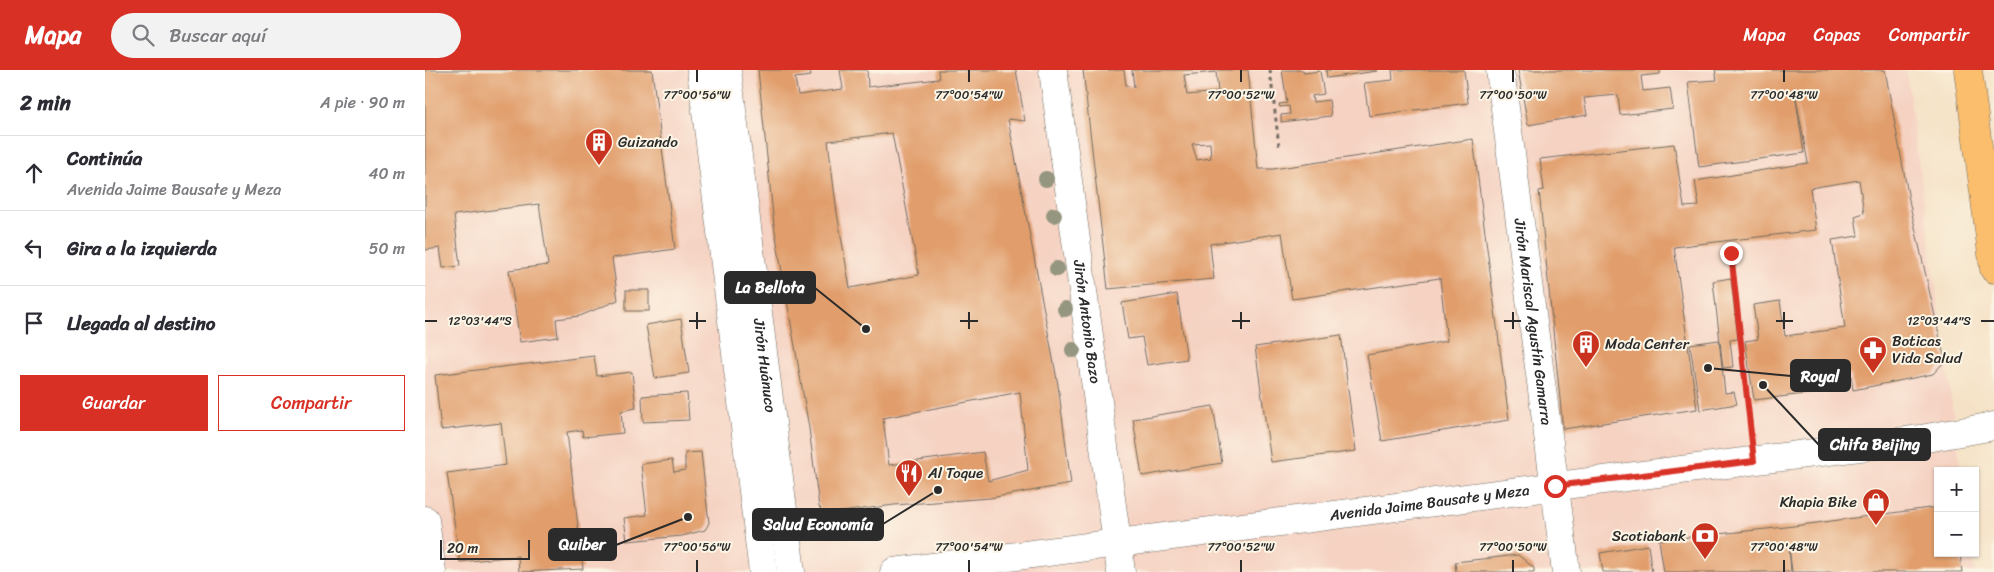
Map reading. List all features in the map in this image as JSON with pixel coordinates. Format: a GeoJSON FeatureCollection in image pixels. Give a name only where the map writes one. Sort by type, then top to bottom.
{"type":"FeatureCollection","features":[{"type":"Feature","properties":{"kind":"main road"},"geometry":{"type":"LineString","coordinates":[[1968,70],[1994,269]]}},
{"type":"Feature","properties":{"kind":"street","name":"Jirón Huánuco"},"geometry":{"type":"LineString","coordinates":[[701,70],[763,572]]}},
{"type":"Feature","properties":{"kind":"street","name":"Jirón Huánuco"},"geometry":{"type":"LineString","coordinates":[[727,70],[791,572]]}},
{"type":"Feature","properties":{"kind":"street","name":"Jirón Antonio Bazo"},"geometry":{"type":"LineString","coordinates":[[1053,70],[1121,572]]}},
{"type":"Feature","properties":{"kind":"street","name":"Jirón Mariscal Agustín Gamarra"},"geometry":{"type":"LineString","coordinates":[[1500,70],[1567,572]]}},
{"type":"Feature","properties":{"kind":"street","name":"Avenida Jaime Bausate y Meza"},"geometry":{"type":"LineString","coordinates":[[894,572],[1921,439],[1994,426]]}},
{"type":"Feature","properties":{"kind":"street"},"geometry":{"type":"LineString","coordinates":[[425,520],[432,572]]}},
{"type":"Feature","properties":{"kind":"path"},"geometry":{"type":"LineString","coordinates":[[1270,70],[1279,146]]}},
{"type":"Feature","properties":{"kind":"path"},"geometry":{"type":"LineString","coordinates":[[1731,253],[1754,461]]}},
{"type":"Feature","properties":{"kind":"shaded area"},"geometry":{"type":"Polygon","coordinates":[[[425,70],[1906,70],[1960,467],[1934,467],[1934,557],[1973,557],[1975,572],[425,572],[425,70]]]}},
{"type":"Feature","properties":{"kind":"building"},"geometry":{"type":"Polygon","coordinates":[[[425,70],[652,70],[675,249],[612,258],[618,300],[580,316],[556,319],[558,337],[520,342],[509,270],[548,265],[539,204],[454,215],[460,266],[443,268],[440,248],[425,250],[425,70]]]}},
{"type":"Feature","properties":{"kind":"building"},"geometry":{"type":"Polygon","coordinates":[[[758,70],[810,70],[811,76],[795,78],[798,95],[843,89],[840,70],[867,70],[868,87],[939,79],[938,70],[1016,70],[1025,121],[1008,119],[1058,385],[1071,484],[990,498],[894,505],[826,514],[819,507],[809,428],[774,225],[758,70]],[[892,133],[828,141],[837,213],[850,288],[919,275],[892,133]],[[1020,392],[883,418],[889,465],[983,452],[988,481],[1028,470],[1020,392]]]}},
{"type":"Feature","properties":{"kind":"building"},"geometry":{"type":"Polygon","coordinates":[[[1083,70],[1124,70],[1126,86],[1134,87],[1132,70],[1248,70],[1258,169],[1273,169],[1473,139],[1509,420],[1382,441],[1367,355],[1447,341],[1440,278],[1292,299],[1282,233],[1210,244],[1214,279],[1108,289],[1083,70]],[[1216,72],[1184,75],[1187,95],[1218,92],[1216,72]],[[1210,143],[1192,144],[1197,160],[1211,158],[1210,143]]]}},
{"type":"Feature","properties":{"kind":"building"},"geometry":{"type":"Polygon","coordinates":[[[1282,70],[1303,70],[1304,73],[1320,71],[1324,94],[1312,96],[1313,102],[1329,100],[1331,116],[1281,122],[1281,115],[1290,114],[1289,106],[1280,107],[1279,104],[1287,103],[1282,70]]]}},
{"type":"Feature","properties":{"kind":"building"},"geometry":{"type":"Polygon","coordinates":[[[1326,70],[1377,70],[1377,71],[1327,78],[1326,70]]]}},
{"type":"Feature","properties":{"kind":"building"},"geometry":{"type":"Polygon","coordinates":[[[1392,70],[1464,70],[1468,103],[1369,116],[1364,83],[1393,80],[1392,70]]]}},
{"type":"Feature","properties":{"kind":"building"},"geometry":{"type":"Polygon","coordinates":[[[1518,70],[1660,70],[1660,74],[1641,76],[1643,91],[1670,88],[1673,109],[1620,115],[1618,95],[1584,98],[1587,115],[1528,125],[1518,70]]]}},
{"type":"Feature","properties":{"kind":"building"},"geometry":{"type":"Polygon","coordinates":[[[1715,70],[1885,70],[1910,205],[1945,361],[1933,374],[1853,390],[1851,375],[1828,378],[1830,391],[1754,400],[1745,341],[1758,339],[1753,305],[1780,301],[1785,336],[1845,328],[1832,240],[1858,236],[1855,216],[1864,213],[1859,180],[1810,188],[1816,230],[1674,247],[1697,409],[1563,429],[1539,191],[1544,190],[1540,159],[1674,144],[1684,207],[1699,206],[1695,181],[1808,163],[1794,87],[1804,153],[1699,167],[1688,82],[1717,80],[1715,70]]]}},
{"type":"Feature","properties":{"kind":"building"},"geometry":{"type":"Polygon","coordinates":[[[1731,278],[1738,339],[1730,340],[1733,367],[1723,368],[1713,281],[1731,278]]]}},
{"type":"Feature","properties":{"kind":"building"},"geometry":{"type":"Polygon","coordinates":[[[626,290],[649,290],[649,311],[626,311],[626,290]]]}},
{"type":"Feature","properties":{"kind":"building"},"geometry":{"type":"Polygon","coordinates":[[[1177,294],[1187,359],[1147,365],[1142,337],[1128,339],[1122,303],[1177,294]]]}},
{"type":"Feature","properties":{"kind":"building"},"geometry":{"type":"Polygon","coordinates":[[[681,319],[689,373],[655,378],[646,325],[681,319]]]}},
{"type":"Feature","properties":{"kind":"building"},"geometry":{"type":"Polygon","coordinates":[[[1341,335],[1356,451],[1271,462],[1255,347],[1341,335]]]}},
{"type":"Feature","properties":{"kind":"building"},"geometry":{"type":"Polygon","coordinates":[[[1719,340],[1725,393],[1734,392],[1737,404],[1700,410],[1690,344],[1719,340]]]}},
{"type":"Feature","properties":{"kind":"building"},"geometry":{"type":"Polygon","coordinates":[[[594,356],[597,376],[632,372],[636,408],[621,411],[623,433],[583,437],[582,430],[567,432],[583,569],[519,572],[518,556],[460,562],[447,473],[506,465],[501,423],[441,430],[435,375],[594,356]]]}},
{"type":"Feature","properties":{"kind":"building"},"geometry":{"type":"Polygon","coordinates":[[[687,393],[689,420],[643,422],[642,396],[687,393]]]}},
{"type":"Feature","properties":{"kind":"building"},"geometry":{"type":"Polygon","coordinates":[[[1213,406],[1222,463],[1142,476],[1133,419],[1213,406]]]}},
{"type":"Feature","properties":{"kind":"building"},"geometry":{"type":"Polygon","coordinates":[[[701,452],[709,523],[705,530],[682,536],[627,541],[624,518],[647,515],[641,464],[672,460],[674,472],[685,470],[685,453],[701,452]]]}},
{"type":"Feature","properties":{"kind":"building"},"geometry":{"type":"Polygon","coordinates":[[[1934,507],[1934,557],[1960,557],[1962,572],[1792,572],[1789,546],[1791,572],[1664,572],[1659,540],[1786,527],[1934,507]]]}},
{"type":"Feature","properties":{"kind":"building"},"geometry":{"type":"Polygon","coordinates":[[[1648,545],[1652,572],[1603,572],[1600,553],[1648,545]]]}},
{"type":"Feature","properties":{"kind":"building"},"geometry":{"type":"Polygon","coordinates":[[[1518,555],[1534,568],[1534,572],[1456,572],[1455,562],[1518,555]]]}},
{"type":"Feature","properties":{"kind":"place","name":"Guizando"},"geometry":{"type":"Point","coordinates":[599,166]}},
{"type":"Feature","properties":{"kind":"place","name":"La Bellota"},"geometry":{"type":"Point","coordinates":[866,329]}},
{"type":"Feature","properties":{"kind":"place","name":"Moda Center"},"geometry":{"type":"Point","coordinates":[1586,368]}},
{"type":"Feature","properties":{"kind":"place","name":"Royal"},"geometry":{"type":"Point","coordinates":[1708,368]}},
{"type":"Feature","properties":{"kind":"place","name":"Boticas Vida Salud"},"geometry":{"type":"Point","coordinates":[1873,374]}},
{"type":"Feature","properties":{"kind":"place","name":"Chifa Beijing"},"geometry":{"type":"Point","coordinates":[1763,385]}},
{"type":"Feature","properties":{"kind":"place","name":"Salud Economía"},"geometry":{"type":"Point","coordinates":[938,490]}},
{"type":"Feature","properties":{"kind":"place","name":"Al Toque"},"geometry":{"type":"Point","coordinates":[909,497]}},
{"type":"Feature","properties":{"kind":"place","name":"Quiber"},"geometry":{"type":"Point","coordinates":[688,517]}},
{"type":"Feature","properties":{"kind":"place","name":"Khapia Bike"},"geometry":{"type":"Point","coordinates":[1876,526]}},
{"type":"Feature","properties":{"kind":"place","name":"Scotiabank"},"geometry":{"type":"Point","coordinates":[1705,560]}},
{"type":"Feature","properties":{"kind":"route"},"geometry":{"type":"LineString","coordinates":[[1555,486],[1754,461],[1731,253]]}}]}
